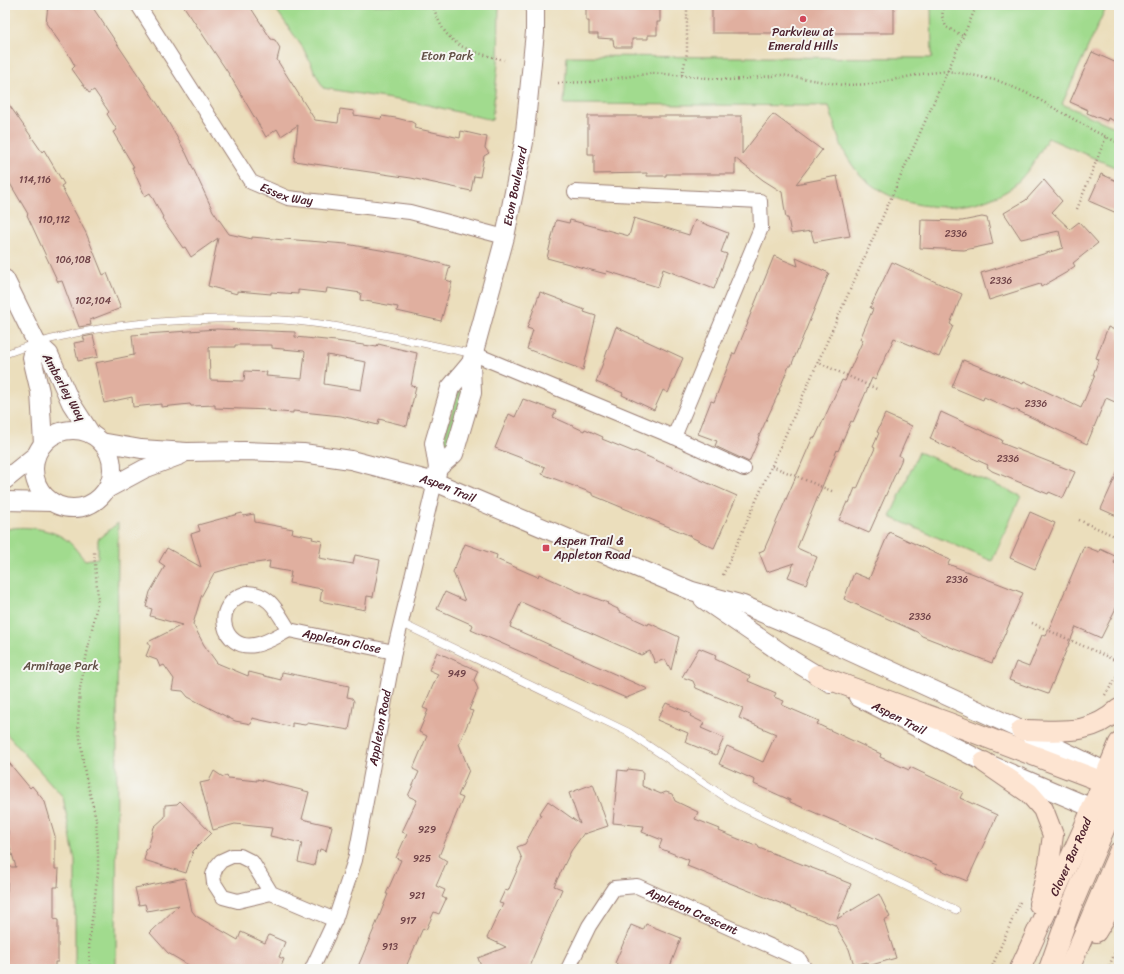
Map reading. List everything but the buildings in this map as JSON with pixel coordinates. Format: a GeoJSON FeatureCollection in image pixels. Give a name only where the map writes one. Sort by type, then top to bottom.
{"type":"FeatureCollection","features":[{"type":"Feature","properties":{"kind":"main road"},"geometry":{"type":"LineString","coordinates":[[817,675],[949,723],[1111,796],[1049,969]]}},
{"type":"Feature","properties":{"kind":"main road"},"geometry":{"type":"LineString","coordinates":[[1021,730],[1081,730],[1111,716],[1111,703]]}},
{"type":"Feature","properties":{"kind":"main road","name":"Clover Bar Road"},"geometry":{"type":"LineString","coordinates":[[1023,963],[1111,796],[1119,743]]}},
{"type":"Feature","properties":{"kind":"main road"},"geometry":{"type":"LineString","coordinates":[[984,762],[1029,793],[1037,801],[1043,809],[1053,835],[1049,864],[1023,963]]}},
{"type":"Feature","properties":{"kind":"main road"},"geometry":{"type":"LineString","coordinates":[[1069,969],[1119,852]]}},
{"type":"Feature","properties":{"kind":"main road"},"geometry":{"type":"LineString","coordinates":[[1073,969],[1119,894]]}},
{"type":"Feature","properties":{"kind":"street","name":"Essex Way"},"geometry":{"type":"LineString","coordinates":[[138,5],[251,182],[288,198],[410,212],[506,237]]}},
{"type":"Feature","properties":{"kind":"street","name":"Eton Boulevard"},"geometry":{"type":"LineString","coordinates":[[437,475],[454,454],[472,393],[473,359],[506,237],[524,142],[535,32],[536,5]]}},
{"type":"Feature","properties":{"kind":"street"},"geometry":{"type":"LineString","coordinates":[[575,192],[760,201],[761,228],[674,437]]}},
{"type":"Feature","properties":{"kind":"street","name":"Amberley Way"},"geometry":{"type":"LineString","coordinates":[[5,278],[36,342],[49,354],[71,403],[96,438]]}},
{"type":"Feature","properties":{"kind":"street","name":"Amberley Way"},"geometry":{"type":"LineString","coordinates":[[36,342],[32,358],[40,392],[40,450]]}},
{"type":"Feature","properties":{"kind":"street"},"geometry":{"type":"LineString","coordinates":[[473,359],[674,437],[744,469]]}},
{"type":"Feature","properties":{"kind":"street","name":"Aspen Trail"},"geometry":{"type":"LineString","coordinates":[[5,480],[40,450],[53,435],[66,431],[79,430],[96,438],[141,449],[187,452],[244,450],[303,453],[437,475],[692,591],[743,605],[805,631],[1021,730],[1111,796]]}},
{"type":"Feature","properties":{"kind":"street"},"geometry":{"type":"LineString","coordinates":[[96,438],[108,452],[112,464],[112,477],[107,489]]}},
{"type":"Feature","properties":{"kind":"street"},"geometry":{"type":"LineString","coordinates":[[40,450],[34,468],[36,481],[42,493],[52,502]]}},
{"type":"Feature","properties":{"kind":"street","name":"Aspen Trail"},"geometry":{"type":"LineString","coordinates":[[5,501],[52,502],[64,507],[83,507],[99,498],[107,489],[144,469],[187,452]]}},
{"type":"Feature","properties":{"kind":"street","name":"Appleton Road"},"geometry":{"type":"LineString","coordinates":[[312,969],[335,920],[356,860],[394,652],[437,475]]}},
{"type":"Feature","properties":{"kind":"street","name":"Aspen Trail"},"geometry":{"type":"LineString","coordinates":[[692,591],[792,660],[817,675],[984,762],[1111,796]]}},
{"type":"Feature","properties":{"kind":"street","name":"Appleton Close"},"geometry":{"type":"LineString","coordinates":[[289,630],[272,604],[266,598],[257,593],[238,595],[231,601],[224,614],[224,626],[228,634],[237,642],[246,645],[255,645],[264,642],[289,630],[394,652]]}},
{"type":"Feature","properties":{"kind":"street","name":"Appleton Crescent"},"geometry":{"type":"LineString","coordinates":[[568,969],[589,926],[614,888],[637,886],[799,959],[805,969]]}},
{"type":"Feature","properties":{"kind":"street"},"geometry":{"type":"LineString","coordinates":[[272,893],[335,920]]}},
{"type":"Feature","properties":{"kind":"lane"},"geometry":{"type":"LineString","coordinates":[[5,354],[36,342],[87,330],[159,322],[232,318],[319,324],[356,329],[473,359]]}},
{"type":"Feature","properties":{"kind":"lane"},"geometry":{"type":"LineString","coordinates":[[401,623],[628,732],[737,805],[956,910]]}},
{"type":"Feature","properties":{"kind":"path"},"geometry":{"type":"LineString","coordinates":[[433,5],[441,27],[454,42],[465,50],[476,54],[504,60]]}},
{"type":"Feature","properties":{"kind":"path"},"geometry":{"type":"LineString","coordinates":[[682,75],[686,53],[687,5]]}},
{"type":"Feature","properties":{"kind":"path"},"geometry":{"type":"LineString","coordinates":[[944,5],[942,16],[946,27],[963,36]]}},
{"type":"Feature","properties":{"kind":"path"},"geometry":{"type":"LineString","coordinates":[[723,575],[977,5]]}},
{"type":"Feature","properties":{"kind":"path"},"geometry":{"type":"LineString","coordinates":[[558,83],[590,82],[653,73],[731,80],[782,75],[843,85],[872,84],[921,74],[947,72],[972,75],[1005,84],[1031,94],[1065,115],[1119,143]]}},
{"type":"Feature","properties":{"kind":"path"},"geometry":{"type":"LineString","coordinates":[[1077,209],[1106,137]]}},
{"type":"Feature","properties":{"kind":"path"},"geometry":{"type":"LineString","coordinates":[[817,362],[879,390]]}},
{"type":"Feature","properties":{"kind":"path"},"geometry":{"type":"LineString","coordinates":[[772,466],[834,492]]}},
{"type":"Feature","properties":{"kind":"path"},"geometry":{"type":"LineString","coordinates":[[1079,520],[1119,538]]}},
{"type":"Feature","properties":{"kind":"path"},"geometry":{"type":"LineString","coordinates":[[90,969],[88,943],[97,878],[98,853],[96,818],[85,774],[78,724],[80,688],[98,599],[94,552]]}},
{"type":"Feature","properties":{"kind":"path"},"geometry":{"type":"LineString","coordinates":[[1032,622],[1119,662]]}},
{"type":"Feature","properties":{"kind":"path"},"geometry":{"type":"LineString","coordinates":[[1111,703],[1119,674]]}},
{"type":"Feature","properties":{"kind":"path"},"geometry":{"type":"LineString","coordinates":[[991,969],[1021,898]]}},
{"type":"Feature","properties":{"kind":"path"},"geometry":{"type":"LineString","coordinates":[[1108,969],[1119,943]]}},
{"type":"Feature","properties":{"kind":"green space","name":"Eton Park"},"geometry":{"type":"Polygon","coordinates":[[[273,5],[499,5],[498,64],[492,120],[428,105],[323,88],[303,48],[273,5]]]}},
{"type":"Feature","properties":{"kind":"green space"},"geometry":{"type":"Polygon","coordinates":[[[931,5],[1107,5],[1062,104],[1119,129],[1119,169],[1048,138],[1020,180],[1007,190],[987,199],[966,205],[944,207],[921,205],[900,200],[880,190],[863,177],[849,160],[842,147],[829,106],[564,104],[567,56],[932,58],[931,5]]]}},
{"type":"Feature","properties":{"kind":"green space"},"geometry":{"type":"Polygon","coordinates":[[[458,392],[463,392],[447,446],[445,446],[443,442],[458,392]]]}},
{"type":"Feature","properties":{"kind":"green space"},"geometry":{"type":"Polygon","coordinates":[[[919,452],[1021,496],[992,561],[890,517],[919,452]]]}},
{"type":"Feature","properties":{"kind":"green space","name":"Armitage Park"},"geometry":{"type":"Polygon","coordinates":[[[118,523],[116,969],[75,969],[75,861],[63,797],[5,732],[5,530],[12,528],[28,528],[54,533],[68,541],[85,560],[98,558],[98,539],[118,523]]]}},
{"type":"Feature","properties":{"kind":"place","name":"Parkview at Emerald Hills"},"geometry":{"type":"Point","coordinates":[803,19]}},
{"type":"Feature","properties":{"kind":"place","name":"Aspen Trail & Appleton Road"},"geometry":{"type":"Point","coordinates":[546,548]}}]}
